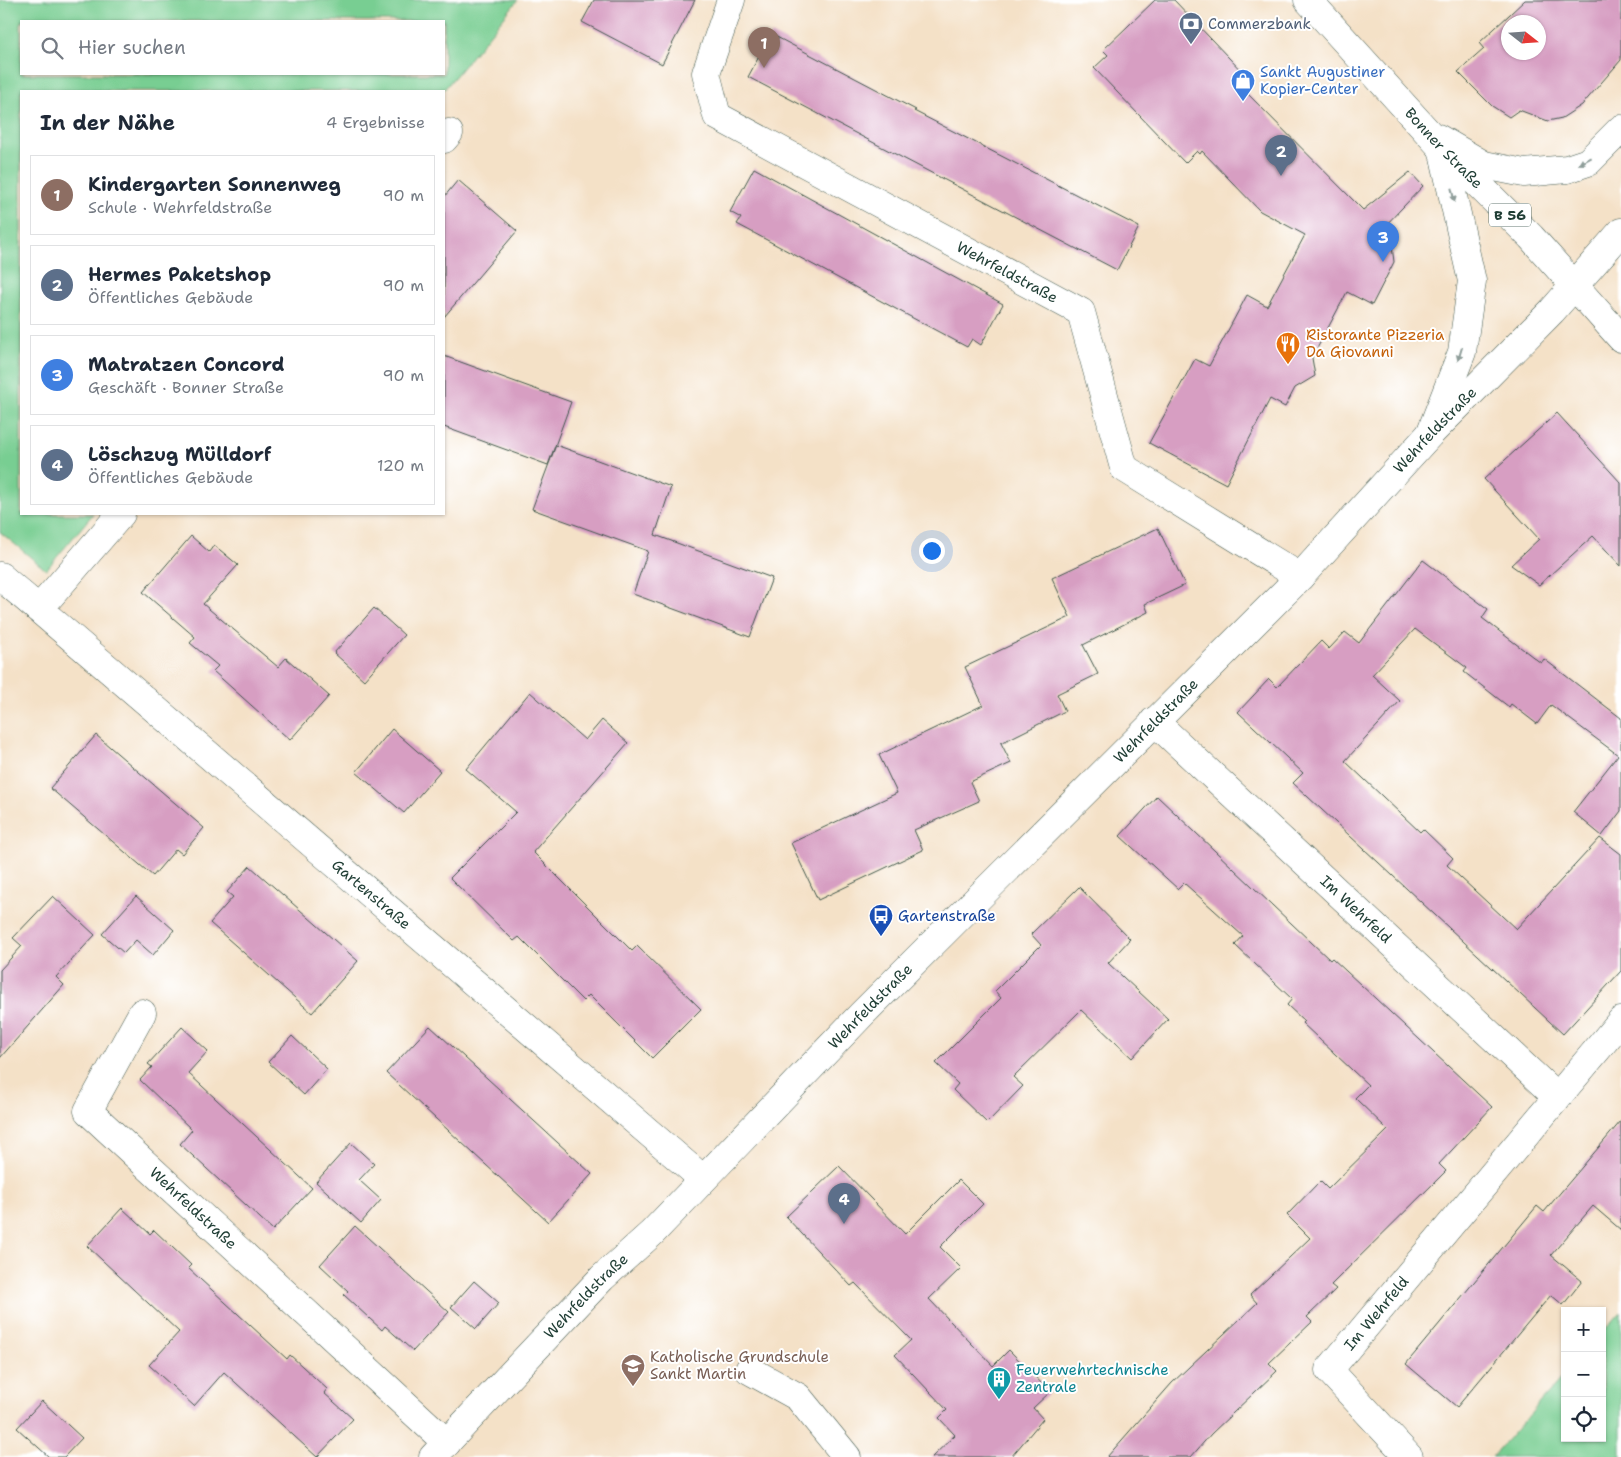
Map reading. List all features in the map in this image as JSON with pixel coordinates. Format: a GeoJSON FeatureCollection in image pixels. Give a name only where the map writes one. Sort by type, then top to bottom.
{"type":"FeatureCollection","features":[{"type":"Feature","properties":{"kind":"street","name":"Wehrfeldstraße"},"geometry":{"type":"LineString","coordinates":[[731,0],[706,73],[717,116],[1081,312],[1124,468],[1300,576]]}},
{"type":"Feature","properties":{"kind":"street","name":"Bonner Straße"},"geometry":{"type":"LineString","coordinates":[[1308,0],[1437,141],[1526,232],[1621,338]]}},
{"type":"Feature","properties":{"kind":"street"},"geometry":{"type":"LineString","coordinates":[[1437,141],[1484,165],[1524,173],[1567,169],[1588,162],[1621,129]]}},
{"type":"Feature","properties":{"kind":"street"},"geometry":{"type":"LineString","coordinates":[[1430,434],[1462,352],[1472,281],[1437,141]]}},
{"type":"Feature","properties":{"kind":"street","name":"Wehrfeldstraße"},"geometry":{"type":"LineString","coordinates":[[142,1013],[88,1111],[440,1450],[602,1278],[652,1233],[861,1015],[1300,576],[1430,434],[1574,286],[1621,232]]}},
{"type":"Feature","properties":{"kind":"street"},"geometry":{"type":"LineString","coordinates":[[39,609],[120,515]]}},
{"type":"Feature","properties":{"kind":"street","name":"Gartenstraße"},"geometry":{"type":"LineString","coordinates":[[0,576],[703,1179]]}},
{"type":"Feature","properties":{"kind":"street","name":"Im Wehrfeld"},"geometry":{"type":"LineString","coordinates":[[1154,722],[1557,1097]]}},
{"type":"Feature","properties":{"kind":"street","name":"Im Wehrfeld"},"geometry":{"type":"LineString","coordinates":[[1408,1457],[1330,1370],[1621,1021]]}},
{"type":"Feature","properties":{"kind":"street"},"geometry":{"type":"LineString","coordinates":[[749,1370],[798,1398],[847,1457]]}},
{"type":"Feature","properties":{"kind":"green space"},"geometry":{"type":"Polygon","coordinates":[[[0,0],[518,0],[444,90],[20,90],[20,515],[92,515],[46,570],[0,532],[0,0]]]}},
{"type":"Feature","properties":{"kind":"green space"},"geometry":{"type":"Polygon","coordinates":[[[1621,1312],[1621,1457],[1492,1457],[1561,1379],[1561,1442],[1606,1442],[1606,1329],[1621,1312]]]}},
{"type":"Feature","properties":{"kind":"building"},"geometry":{"type":"Polygon","coordinates":[[[594,0],[695,0],[662,64],[582,22],[594,0]]]}},
{"type":"Feature","properties":{"kind":"building"},"geometry":{"type":"Polygon","coordinates":[[[1155,0],[1174,0],[1247,77],[1239,85],[1363,210],[1410,172],[1423,186],[1382,229],[1391,238],[1394,262],[1372,305],[1347,292],[1312,358],[1315,376],[1295,388],[1285,407],[1270,399],[1226,484],[1149,443],[1195,359],[1209,366],[1247,295],[1267,306],[1305,235],[1260,211],[1202,151],[1200,154],[1197,151],[1185,163],[1094,68],[1108,55],[1103,50],[1155,0]]]}},
{"type":"Feature","properties":{"kind":"building"},"geometry":{"type":"Polygon","coordinates":[[[1525,0],[1621,0],[1621,60],[1582,105],[1562,118],[1548,121],[1519,110],[1509,117],[1492,106],[1458,72],[1484,49],[1479,43],[1501,22],[1501,60],[1546,60],[1546,15],[1509,15],[1525,0]]]}},
{"type":"Feature","properties":{"kind":"building"},"geometry":{"type":"Polygon","coordinates":[[[771,34],[916,110],[914,111],[1139,227],[1117,270],[748,77],[771,34]]]}},
{"type":"Feature","properties":{"kind":"building"},"geometry":{"type":"Polygon","coordinates":[[[754,168],[1003,304],[981,345],[972,339],[967,347],[737,224],[741,218],[730,212],[754,168]]]}},
{"type":"Feature","properties":{"kind":"building"},"geometry":{"type":"Polygon","coordinates":[[[458,180],[517,231],[445,316],[445,196],[458,180]]]}},
{"type":"Feature","properties":{"kind":"building"},"geometry":{"type":"Polygon","coordinates":[[[445,356],[571,402],[548,465],[445,427],[445,356]]]}},
{"type":"Feature","properties":{"kind":"building"},"geometry":{"type":"Polygon","coordinates":[[[1557,413],[1621,483],[1621,566],[1593,536],[1539,585],[1511,565],[1539,539],[1484,479],[1557,413]]]}},
{"type":"Feature","properties":{"kind":"building"},"geometry":{"type":"Polygon","coordinates":[[[556,445],[671,487],[655,535],[772,578],[750,637],[633,594],[648,551],[532,509],[556,445]]]}},
{"type":"Feature","properties":{"kind":"building"},"geometry":{"type":"Polygon","coordinates":[[[1158,528],[1185,585],[1145,604],[1148,612],[1083,645],[1098,674],[1057,694],[1065,711],[1001,743],[1011,763],[970,782],[979,801],[914,830],[923,850],[818,900],[791,843],[897,793],[879,755],[983,705],[965,667],[1070,617],[1052,578],[1158,528]]]}},
{"type":"Feature","properties":{"kind":"building"},"geometry":{"type":"Polygon","coordinates":[[[191,536],[209,552],[214,545],[238,565],[203,604],[278,667],[286,658],[329,696],[290,740],[213,671],[218,666],[190,643],[195,637],[143,592],[191,536]]]}},
{"type":"Feature","properties":{"kind":"building"},"geometry":{"type":"Polygon","coordinates":[[[1423,560],[1488,609],[1482,618],[1541,663],[1544,659],[1621,718],[1621,811],[1602,836],[1573,812],[1618,755],[1551,705],[1537,724],[1511,704],[1509,707],[1464,672],[1467,668],[1415,629],[1372,675],[1400,701],[1345,761],[1420,832],[1423,829],[1453,858],[1447,865],[1516,929],[1600,838],[1621,854],[1621,971],[1563,1034],[1293,783],[1303,773],[1238,712],[1269,679],[1277,687],[1321,641],[1329,649],[1345,632],[1359,643],[1423,560]]]}},
{"type":"Feature","properties":{"kind":"building"},"geometry":{"type":"Polygon","coordinates":[[[374,608],[404,635],[364,680],[334,653],[374,608]]]}},
{"type":"Feature","properties":{"kind":"building"},"geometry":{"type":"Polygon","coordinates":[[[530,692],[585,740],[602,720],[628,743],[533,852],[632,951],[637,946],[701,1009],[652,1058],[589,995],[583,1001],[519,937],[514,941],[450,878],[516,812],[466,769],[530,692]]]}},
{"type":"Feature","properties":{"kind":"building"},"geometry":{"type":"Polygon","coordinates":[[[392,729],[440,771],[404,813],[356,772],[392,729]]]}},
{"type":"Feature","properties":{"kind":"building"},"geometry":{"type":"Polygon","coordinates":[[[96,735],[204,828],[182,854],[176,849],[153,876],[50,788],[96,735]]]}},
{"type":"Feature","properties":{"kind":"building"},"geometry":{"type":"Polygon","coordinates":[[[1157,796],[1330,960],[1332,958],[1492,1107],[1439,1164],[1446,1171],[1331,1285],[1336,1289],[1307,1317],[1312,1322],[1269,1363],[1277,1371],[1211,1434],[1191,1457],[1107,1457],[1172,1383],[1257,1303],[1250,1295],[1310,1238],[1287,1215],[1320,1181],[1328,1189],[1388,1130],[1355,1098],[1368,1085],[1302,1023],[1304,1021],[1287,1005],[1292,999],[1235,945],[1243,936],[1184,883],[1178,889],[1120,836],[1157,796]]]}},
{"type":"Feature","properties":{"kind":"building"},"geometry":{"type":"Polygon","coordinates":[[[250,866],[358,961],[312,1013],[210,923],[233,897],[227,892],[250,866]]]}},
{"type":"Feature","properties":{"kind":"building"},"geometry":{"type":"Polygon","coordinates":[[[1079,887],[1130,939],[1108,963],[1168,1019],[1132,1058],[1081,1010],[1013,1077],[1023,1086],[987,1123],[953,1090],[958,1084],[936,1063],[1001,998],[995,991],[1041,945],[1031,934],[1079,887]]]}},
{"type":"Feature","properties":{"kind":"building"},"geometry":{"type":"Polygon","coordinates":[[[53,896],[95,935],[56,977],[64,985],[0,1058],[0,970],[22,946],[13,938],[53,896]]]}},
{"type":"Feature","properties":{"kind":"building"},"geometry":{"type":"Polygon","coordinates":[[[136,896],[174,930],[153,955],[136,940],[124,953],[102,934],[136,896]]]}},
{"type":"Feature","properties":{"kind":"building"},"geometry":{"type":"Polygon","coordinates":[[[430,1026],[592,1174],[548,1222],[386,1073],[430,1026]]]}},
{"type":"Feature","properties":{"kind":"building"},"geometry":{"type":"Polygon","coordinates":[[[182,1027],[208,1051],[188,1073],[312,1188],[273,1230],[180,1144],[192,1130],[140,1080],[152,1067],[148,1064],[182,1027]]]}},
{"type":"Feature","properties":{"kind":"building"},"geometry":{"type":"Polygon","coordinates":[[[292,1036],[327,1069],[304,1095],[268,1062],[292,1036]]]}},
{"type":"Feature","properties":{"kind":"building"},"geometry":{"type":"Polygon","coordinates":[[[1621,1121],[1621,1230],[1593,1206],[1551,1255],[1582,1281],[1563,1305],[1551,1295],[1457,1407],[1406,1364],[1537,1206],[1544,1212],[1621,1121]]]}},
{"type":"Feature","properties":{"kind":"building"},"geometry":{"type":"Polygon","coordinates":[[[351,1143],[374,1164],[359,1180],[381,1200],[361,1223],[316,1182],[351,1143]]]}},
{"type":"Feature","properties":{"kind":"building"},"geometry":{"type":"Polygon","coordinates":[[[839,1166],[905,1234],[959,1180],[983,1204],[940,1247],[961,1268],[929,1299],[993,1366],[1009,1350],[1050,1392],[1033,1408],[1043,1419],[1011,1457],[932,1457],[955,1435],[939,1418],[947,1410],[895,1355],[911,1340],[855,1283],[851,1286],[786,1217],[839,1166]]]}},
{"type":"Feature","properties":{"kind":"building"},"geometry":{"type":"Polygon","coordinates":[[[122,1208],[150,1234],[154,1230],[191,1265],[188,1268],[287,1359],[290,1355],[327,1389],[324,1393],[353,1419],[317,1457],[224,1372],[194,1406],[149,1365],[179,1332],[87,1246],[122,1208]]]}},
{"type":"Feature","properties":{"kind":"building"},"geometry":{"type":"Polygon","coordinates":[[[355,1226],[449,1312],[413,1351],[385,1326],[382,1330],[344,1295],[348,1291],[320,1265],[355,1226]]]}},
{"type":"Feature","properties":{"kind":"building"},"geometry":{"type":"Polygon","coordinates":[[[474,1281],[499,1303],[476,1329],[451,1307],[474,1281]]]}},
{"type":"Feature","properties":{"kind":"building"},"geometry":{"type":"Polygon","coordinates":[[[42,1401],[82,1438],[64,1457],[49,1457],[17,1428],[42,1401]]]}},
{"type":"Feature","properties":{"kind":"place","name":"Commerzbank"},"geometry":{"type":"Point","coordinates":[1191,45]}},
{"type":"Feature","properties":{"kind":"place","name":"Kindergarten Sonnenweg"},"geometry":{"type":"Point","coordinates":[764,68]}},
{"type":"Feature","properties":{"kind":"place","name":"Sankt Augustiner Kopier-Center"},"geometry":{"type":"Point","coordinates":[1243,102]}},
{"type":"Feature","properties":{"kind":"place","name":"Hermes Paketshop"},"geometry":{"type":"Point","coordinates":[1281,176]}},
{"type":"Feature","properties":{"kind":"place","name":"Matratzen Concord"},"geometry":{"type":"Point","coordinates":[1383,262]}},
{"type":"Feature","properties":{"kind":"place","name":"Ristorante Pizzeria Da Giovanni"},"geometry":{"type":"Point","coordinates":[1288,365]}},
{"type":"Feature","properties":{"kind":"place","name":"Gartenstraße"},"geometry":{"type":"Point","coordinates":[881,937]}},
{"type":"Feature","properties":{"kind":"place","name":"Löschzug Mülldorf"},"geometry":{"type":"Point","coordinates":[844,1224]}},
{"type":"Feature","properties":{"kind":"place","name":"Katholische Grundschule Sankt Martin"},"geometry":{"type":"Point","coordinates":[633,1387]}},
{"type":"Feature","properties":{"kind":"place","name":"Feuerwehrtechnische Zentrale"},"geometry":{"type":"Point","coordinates":[999,1400]}}]}
